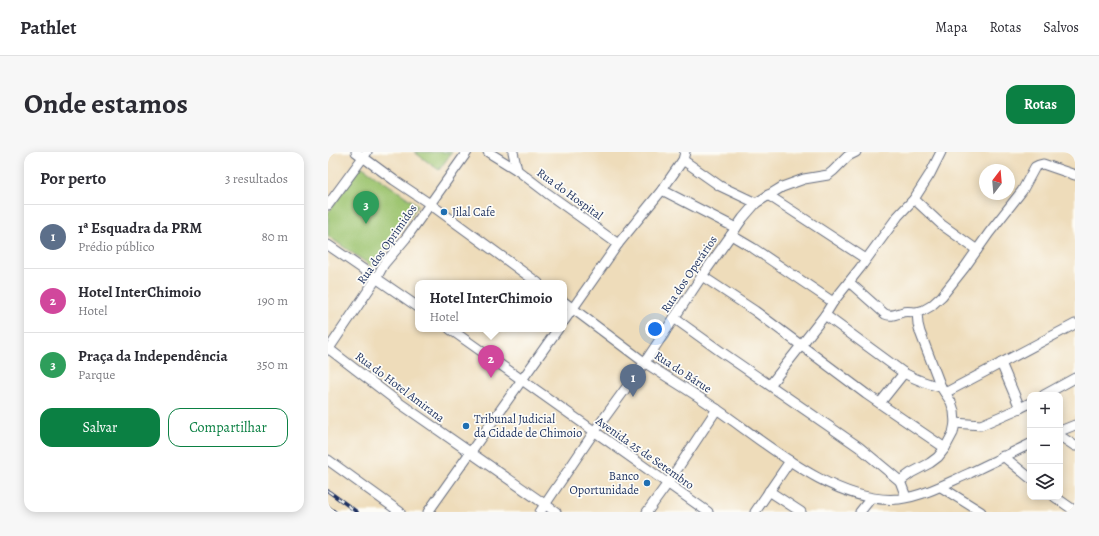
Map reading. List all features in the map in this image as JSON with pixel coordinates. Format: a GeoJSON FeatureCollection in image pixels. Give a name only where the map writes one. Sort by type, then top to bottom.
{"type":"FeatureCollection","features":[{"type":"Feature","properties":{"kind":"street"},"geometry":{"type":"LineString","coordinates":[[356,152],[365,155],[394,180],[430,204],[534,280]]}},
{"type":"Feature","properties":{"kind":"street","name":"Rua dos Oprimidos"},"geometry":{"type":"LineString","coordinates":[[329,350],[376,279],[384,264],[406,238],[468,152]]}},
{"type":"Feature","properties":{"kind":"street","name":"Rua do Hospital"},"geometry":{"type":"LineString","coordinates":[[488,152],[517,170],[618,244]]}},
{"type":"Feature","properties":{"kind":"street"},"geometry":{"type":"LineString","coordinates":[[513,152],[517,170]]}},
{"type":"Feature","properties":{"kind":"street","name":"Rua dos Operários"},"geometry":{"type":"LineString","coordinates":[[542,508],[594,432],[645,362],[733,231],[756,203],[782,187],[804,179],[828,175],[833,172],[848,156],[856,152]]}},
{"type":"Feature","properties":{"kind":"street"},"geometry":{"type":"LineString","coordinates":[[770,385],[802,346],[833,302],[898,216],[914,199],[930,174],[941,152]]}},
{"type":"Feature","properties":{"kind":"street"},"geometry":{"type":"LineString","coordinates":[[328,205],[365,155]]}},
{"type":"Feature","properties":{"kind":"street"},"geometry":{"type":"LineString","coordinates":[[567,317],[618,244],[662,190],[684,156],[720,186],[756,203]]}},
{"type":"Feature","properties":{"kind":"street"},"geometry":{"type":"LineString","coordinates":[[849,282],[885,314],[892,316],[905,312],[917,312],[924,310],[942,296],[965,268],[1022,191],[1035,167],[1039,164],[1043,164],[1075,175]]}},
{"type":"Feature","properties":{"kind":"street"},"geometry":{"type":"LineString","coordinates":[[662,190],[733,231],[753,248],[833,302]]}},
{"type":"Feature","properties":{"kind":"street"},"geometry":{"type":"LineString","coordinates":[[768,195],[866,259]]}},
{"type":"Feature","properties":{"kind":"street"},"geometry":{"type":"LineString","coordinates":[[914,199],[942,225],[977,250]]}},
{"type":"Feature","properties":{"kind":"street"},"geometry":{"type":"LineString","coordinates":[[328,245],[415,305]]}},
{"type":"Feature","properties":{"kind":"street"},"geometry":{"type":"LineString","coordinates":[[702,276],[755,311],[880,403],[945,448]]}},
{"type":"Feature","properties":{"kind":"street","name":"Rua do Bárue"},"geometry":{"type":"LineString","coordinates":[[567,304],[645,362],[717,409],[790,461],[849,492],[871,498],[906,498],[941,486],[1027,445]]}},
{"type":"Feature","properties":{"kind":"street"},"geometry":{"type":"LineString","coordinates":[[900,481],[938,457],[953,433],[955,423],[954,411],[951,402],[943,390],[920,332],[917,312]]}},
{"type":"Feature","properties":{"kind":"street"},"geometry":{"type":"LineString","coordinates":[[825,315],[904,373],[926,384],[943,390],[1001,363],[1075,324]]}},
{"type":"Feature","properties":{"kind":"street"},"geometry":{"type":"LineString","coordinates":[[674,318],[859,447],[900,481],[906,498]]}},
{"type":"Feature","properties":{"kind":"street","name":"Avenida 25 de Setembro"},"geometry":{"type":"LineString","coordinates":[[454,332],[708,512]]}},
{"type":"Feature","properties":{"kind":"street"},"geometry":{"type":"LineString","coordinates":[[428,512],[556,332]]}},
{"type":"Feature","properties":{"kind":"street","name":"Rua do Hotel Amirana"},"geometry":{"type":"LineString","coordinates":[[329,350],[398,402],[470,453],[542,508],[556,512]]}},
{"type":"Feature","properties":{"kind":"street"},"geometry":{"type":"LineString","coordinates":[[1001,363],[1020,408]]}},
{"type":"Feature","properties":{"kind":"street"},"geometry":{"type":"LineString","coordinates":[[880,403],[904,373]]}},
{"type":"Feature","properties":{"kind":"street"},"geometry":{"type":"LineString","coordinates":[[1049,392],[1075,378]]}},
{"type":"Feature","properties":{"kind":"street"},"geometry":{"type":"LineString","coordinates":[[955,423],[981,425],[1027,404]]}},
{"type":"Feature","properties":{"kind":"street"},"geometry":{"type":"LineString","coordinates":[[647,512],[717,409]]}},
{"type":"Feature","properties":{"kind":"street"},"geometry":{"type":"LineString","coordinates":[[1063,430],[1075,425]]}},
{"type":"Feature","properties":{"kind":"street"},"geometry":{"type":"LineString","coordinates":[[1063,438],[1075,446]]}},
{"type":"Feature","properties":{"kind":"street"},"geometry":{"type":"LineString","coordinates":[[1003,456],[1027,476]]}},
{"type":"Feature","properties":{"kind":"street"},"geometry":{"type":"LineString","coordinates":[[328,460],[400,512]]}},
{"type":"Feature","properties":{"kind":"street"},"geometry":{"type":"LineString","coordinates":[[755,512],[790,461]]}},
{"type":"Feature","properties":{"kind":"street"},"geometry":{"type":"LineString","coordinates":[[941,486],[981,512]]}},
{"type":"Feature","properties":{"kind":"street"},"geometry":{"type":"LineString","coordinates":[[770,491],[801,512]]}},
{"type":"Feature","properties":{"kind":"street"},"geometry":{"type":"LineString","coordinates":[[860,512],[871,498]]}},
{"type":"Feature","properties":{"kind":"street"},"geometry":{"type":"LineString","coordinates":[[1059,500],[1075,511]]}},
{"type":"Feature","properties":{"kind":"green space"},"geometry":{"type":"Polygon","coordinates":[[[414,152],[452,152],[439,170],[414,152]]]}},
{"type":"Feature","properties":{"kind":"green space"},"geometry":{"type":"Polygon","coordinates":[[[361,166],[418,205],[374,268],[328,236],[328,213],[361,166]]]}},
{"type":"Feature","properties":{"kind":"railway"},"geometry":{"type":"LineString","coordinates":[[328,491],[357,512]]}},
{"type":"Feature","properties":{"kind":"railway"},"geometry":{"type":"LineString","coordinates":[[328,507],[335,512]]}},
{"type":"Feature","properties":{"kind":"place","name":"Jilal Cafe"},"geometry":{"type":"Point","coordinates":[444,212]}},
{"type":"Feature","properties":{"kind":"place","name":"Praça da Independência"},"geometry":{"type":"Point","coordinates":[366,224]}},
{"type":"Feature","properties":{"kind":"place","name":"Hotel InterChimoio"},"geometry":{"type":"Point","coordinates":[491,378]}},
{"type":"Feature","properties":{"kind":"place","name":"1ª Esquadra da PRM"},"geometry":{"type":"Point","coordinates":[633,397]}},
{"type":"Feature","properties":{"kind":"place","name":"Tribunal Judicial da Cidade de Chimoio"},"geometry":{"type":"Point","coordinates":[466,426]}},
{"type":"Feature","properties":{"kind":"place","name":"Banco Oportunidade"},"geometry":{"type":"Point","coordinates":[647,483]}}]}
